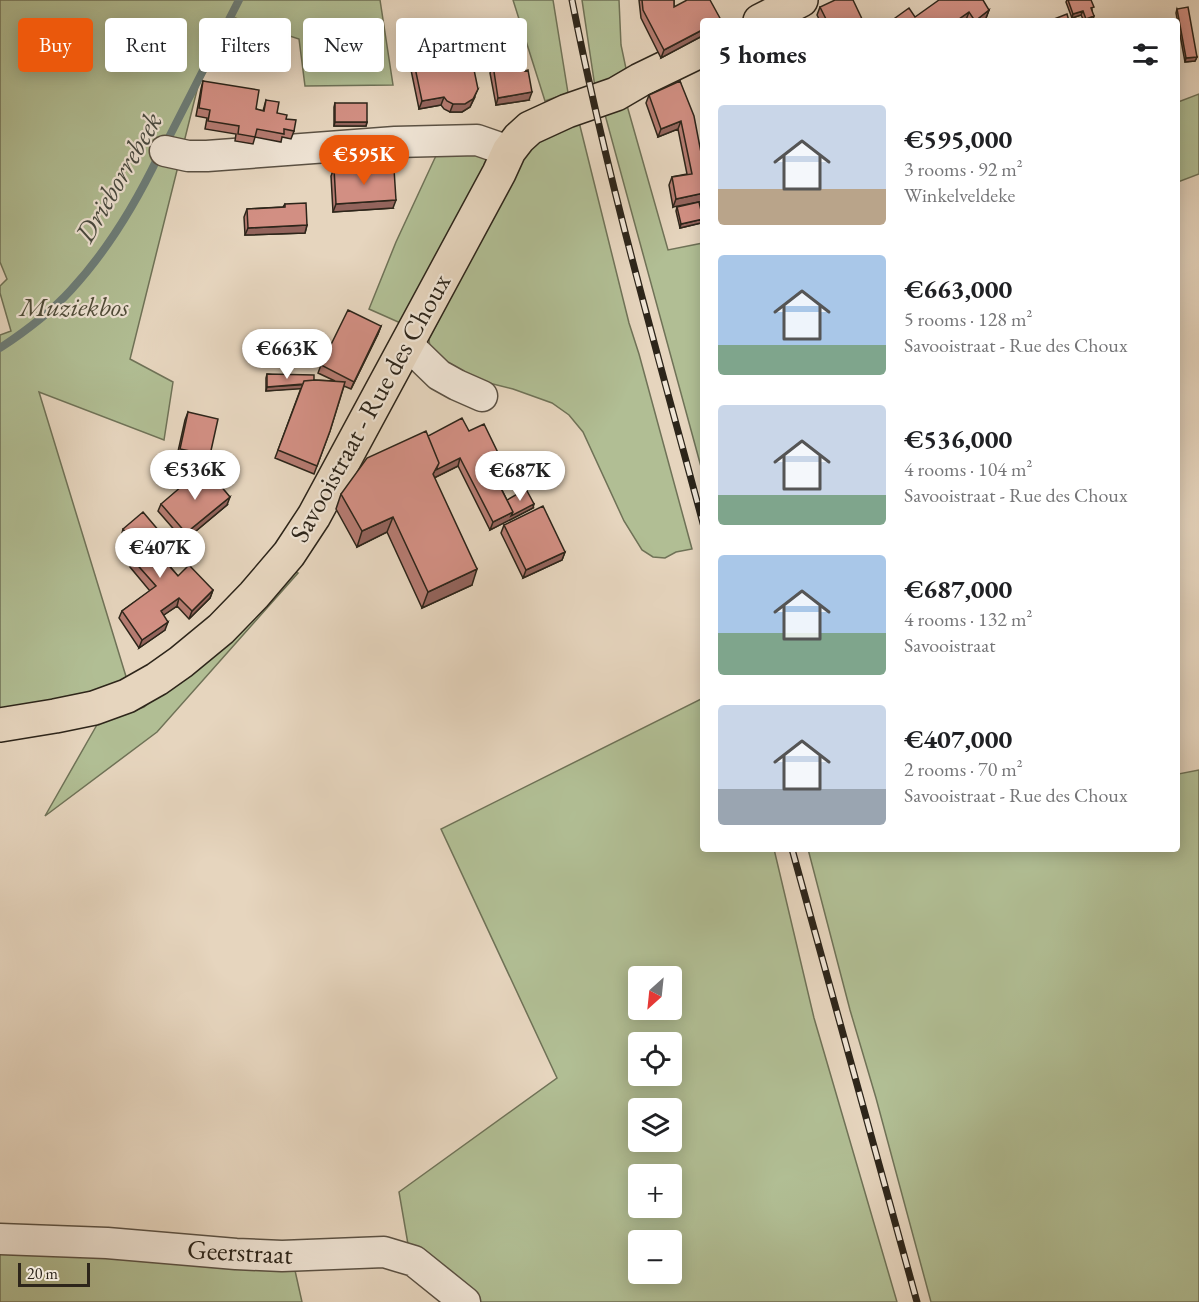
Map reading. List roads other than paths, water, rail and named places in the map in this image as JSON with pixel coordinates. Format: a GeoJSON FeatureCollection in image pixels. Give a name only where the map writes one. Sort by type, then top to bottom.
{"type":"FeatureCollection","features":[{"type":"Feature","properties":{"kind":"main road"},"geometry":{"type":"LineString","coordinates":[[766,18],[801,0]]}},
{"type":"Feature","properties":{"kind":"main road","name":"Savooistraat - Rue des Choux"},"geometry":{"type":"LineString","coordinates":[[0,725],[82,711],[127,696],[181,662],[221,629],[289,555],[314,516],[509,151],[519,138],[530,128],[588,103],[616,94],[700,51]]}},
{"type":"Feature","properties":{"kind":"street"},"geometry":{"type":"LineString","coordinates":[[165,151],[188,156],[207,156],[395,142],[477,140],[509,151]]}},
{"type":"Feature","properties":{"kind":"street"},"geometry":{"type":"LineString","coordinates":[[407,344],[439,375],[482,396]]}},
{"type":"Feature","properties":{"kind":"street","name":"Geerstraat"},"geometry":{"type":"LineString","coordinates":[[0,1239],[107,1243],[270,1256],[384,1252],[414,1261],[465,1302]]}},
{"type":"Feature","properties":{"kind":"waterway","name":"Drieborrebeek"},"geometry":{"type":"LineString","coordinates":[[165,145],[239,0]]}},
{"type":"Feature","properties":{"kind":"waterway","name":"Drieborrebeek"},"geometry":{"type":"LineString","coordinates":[[0,348],[46,314],[84,275],[120,226],[159,155]]}},
{"type":"Feature","properties":{"kind":"railway"},"geometry":{"type":"LineString","coordinates":[[572,0],[617,199],[700,512]]}},
{"type":"Feature","properties":{"kind":"railway"},"geometry":{"type":"LineString","coordinates":[[793,852],[917,1302]]}},
{"type":"Feature","properties":{"kind":"park label","name":"Muziekbos"},"geometry":{"type":"Point","coordinates":[74,307]}}]}
